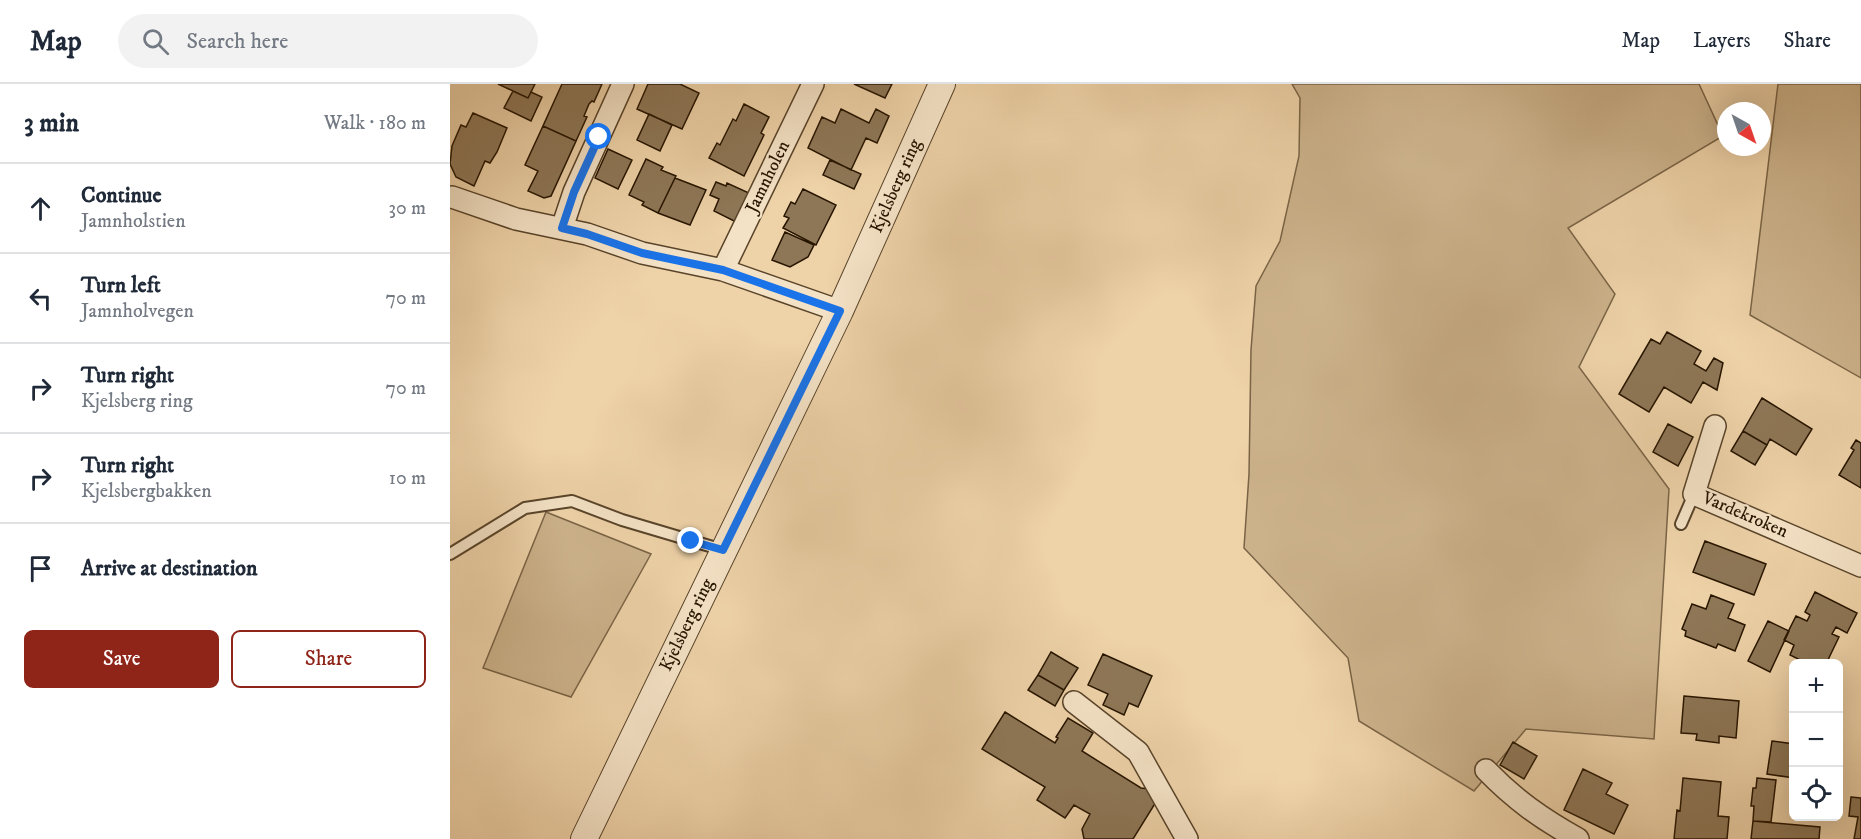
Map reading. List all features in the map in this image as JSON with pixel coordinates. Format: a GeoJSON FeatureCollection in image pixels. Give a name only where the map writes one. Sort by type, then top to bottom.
{"type":"FeatureCollection","features":[{"type":"Feature","properties":{"kind":"street"},"geometry":{"type":"LineString","coordinates":[[562,228],[574,192],[623,84]]}},
{"type":"Feature","properties":{"kind":"street","name":"Jamnholen"},"geometry":{"type":"LineString","coordinates":[[723,270],[813,84]]}},
{"type":"Feature","properties":{"kind":"street","name":"Kjelsberg ring"},"geometry":{"type":"LineString","coordinates":[[584,839],[840,311],[942,84]]}},
{"type":"Feature","properties":{"kind":"street"},"geometry":{"type":"LineString","coordinates":[[452,197],[516,219],[587,234],[642,253],[723,270],[840,311]]}},
{"type":"Feature","properties":{"kind":"street","name":"Vardekroken"},"geometry":{"type":"LineString","coordinates":[[1714,426],[1694,494],[1861,566]]}},
{"type":"Feature","properties":{"kind":"street"},"geometry":{"type":"LineString","coordinates":[[1074,702],[1138,752],[1187,839]]}},
{"type":"Feature","properties":{"kind":"street"},"geometry":{"type":"LineString","coordinates":[[1486,770],[1519,802],[1546,822],[1578,839]]}},
{"type":"Feature","properties":{"kind":"lane"},"geometry":{"type":"LineString","coordinates":[[1681,524],[1694,494]]}},
{"type":"Feature","properties":{"kind":"lane"},"geometry":{"type":"LineString","coordinates":[[450,554],[525,508],[572,501],[622,520],[723,550]]}},
{"type":"Feature","properties":{"kind":"shaded area"},"geometry":{"type":"Polygon","coordinates":[[[1292,84],[1699,84],[1717,123],[1717,140],[1568,228],[1615,294],[1579,367],[1669,489],[1654,739],[1526,729],[1474,791],[1359,721],[1348,658],[1244,548],[1249,474],[1251,350],[1256,286],[1280,241],[1299,156],[1300,98],[1292,84]]]}},
{"type":"Feature","properties":{"kind":"shaded area"},"geometry":{"type":"Polygon","coordinates":[[[1778,84],[1861,84],[1861,378],[1750,315],[1778,84]]]}},
{"type":"Feature","properties":{"kind":"shaded area"},"geometry":{"type":"Polygon","coordinates":[[[546,512],[651,554],[571,697],[483,668],[546,512]]]}},
{"type":"Feature","properties":{"kind":"building"},"geometry":{"type":"Polygon","coordinates":[[[498,84],[535,84],[528,98],[498,84]]]}},
{"type":"Feature","properties":{"kind":"building"},"geometry":{"type":"Polygon","coordinates":[[[562,84],[602,84],[594,102],[589,104],[584,116],[587,117],[576,141],[543,126],[562,84]]]}},
{"type":"Feature","properties":{"kind":"building"},"geometry":{"type":"Polygon","coordinates":[[[648,84],[680,84],[699,93],[682,129],[637,109],[648,84]]]}},
{"type":"Feature","properties":{"kind":"building"},"geometry":{"type":"Polygon","coordinates":[[[854,84],[892,84],[885,98],[854,84]]]}},
{"type":"Feature","properties":{"kind":"building"},"geometry":{"type":"Polygon","coordinates":[[[513,91],[528,98],[531,92],[542,97],[531,121],[504,108],[513,91]]]}},
{"type":"Feature","properties":{"kind":"building"},"geometry":{"type":"Polygon","coordinates":[[[744,104],[769,117],[761,133],[764,135],[744,176],[709,158],[717,143],[720,145],[733,119],[736,121],[744,104]]]}},
{"type":"Feature","properties":{"kind":"building"},"geometry":{"type":"Polygon","coordinates":[[[841,109],[869,123],[876,109],[889,116],[877,143],[866,138],[851,170],[808,148],[822,117],[835,123],[841,109]]]}},
{"type":"Feature","properties":{"kind":"building"},"geometry":{"type":"Polygon","coordinates":[[[473,113],[507,128],[497,152],[490,163],[485,161],[474,186],[456,177],[450,164],[452,146],[461,125],[466,127],[473,113]]]}},
{"type":"Feature","properties":{"kind":"building"},"geometry":{"type":"Polygon","coordinates":[[[649,114],[672,125],[660,151],[637,140],[649,114]]]}},
{"type":"Feature","properties":{"kind":"building"},"geometry":{"type":"Polygon","coordinates":[[[543,126],[576,141],[551,196],[544,198],[528,191],[538,171],[525,165],[543,126]]]}},
{"type":"Feature","properties":{"kind":"building"},"geometry":{"type":"Polygon","coordinates":[[[608,149],[632,160],[618,189],[595,178],[608,149]]]}},
{"type":"Feature","properties":{"kind":"building"},"geometry":{"type":"Polygon","coordinates":[[[646,159],[663,167],[661,170],[676,176],[658,213],[642,205],[644,202],[629,195],[646,159]]]}},
{"type":"Feature","properties":{"kind":"building"},"geometry":{"type":"Polygon","coordinates":[[[830,160],[861,174],[854,189],[823,175],[830,160]]]}},
{"type":"Feature","properties":{"kind":"building"},"geometry":{"type":"Polygon","coordinates":[[[675,178],[706,190],[690,225],[658,213],[675,178]]]}},
{"type":"Feature","properties":{"kind":"building"},"geometry":{"type":"Polygon","coordinates":[[[716,182],[726,186],[727,183],[749,193],[736,222],[714,211],[719,199],[710,195],[716,182]]]}},
{"type":"Feature","properties":{"kind":"building"},"geometry":{"type":"Polygon","coordinates":[[[803,189],[836,205],[816,245],[783,228],[789,218],[784,216],[791,202],[795,204],[803,189]]]}},
{"type":"Feature","properties":{"kind":"building"},"geometry":{"type":"Polygon","coordinates":[[[785,232],[814,245],[808,257],[790,267],[772,260],[785,232]]]}},
{"type":"Feature","properties":{"kind":"building"},"geometry":{"type":"Polygon","coordinates":[[[1667,332],[1701,351],[1694,364],[1706,371],[1714,358],[1723,363],[1717,390],[1703,382],[1691,403],[1664,387],[1649,412],[1619,394],[1651,339],[1660,344],[1667,332]]]}},
{"type":"Feature","properties":{"kind":"building"},"geometry":{"type":"Polygon","coordinates":[[[1762,398],[1812,429],[1796,455],[1770,439],[1767,445],[1743,431],[1762,398]]]}},
{"type":"Feature","properties":{"kind":"building"},"geometry":{"type":"Polygon","coordinates":[[[1668,424],[1693,437],[1678,466],[1653,452],[1668,424]]]}},
{"type":"Feature","properties":{"kind":"building"},"geometry":{"type":"Polygon","coordinates":[[[1743,431],[1767,445],[1755,465],[1731,451],[1743,431]]]}},
{"type":"Feature","properties":{"kind":"building"},"geometry":{"type":"Polygon","coordinates":[[[1856,440],[1861,443],[1861,488],[1839,475],[1854,450],[1851,448],[1856,440]]]}},
{"type":"Feature","properties":{"kind":"building"},"geometry":{"type":"Polygon","coordinates":[[[1705,541],[1766,564],[1754,595],[1693,572],[1705,541]]]}},
{"type":"Feature","properties":{"kind":"building"},"geometry":{"type":"Polygon","coordinates":[[[1815,592],[1857,613],[1847,633],[1836,627],[1832,634],[1839,637],[1828,659],[1798,659],[1790,655],[1794,645],[1784,640],[1796,616],[1807,621],[1810,615],[1805,612],[1815,592]]]}},
{"type":"Feature","properties":{"kind":"building"},"geometry":{"type":"Polygon","coordinates":[[[1711,595],[1734,604],[1728,618],[1745,625],[1735,651],[1718,644],[1716,648],[1685,636],[1686,631],[1682,629],[1692,604],[1706,609],[1711,595]]]}},
{"type":"Feature","properties":{"kind":"building"},"geometry":{"type":"Polygon","coordinates":[[[1768,621],[1789,631],[1770,672],[1748,661],[1768,621]]]}},
{"type":"Feature","properties":{"kind":"building"},"geometry":{"type":"Polygon","coordinates":[[[1051,652],[1078,668],[1064,690],[1038,675],[1051,652]]]}},
{"type":"Feature","properties":{"kind":"building"},"geometry":{"type":"Polygon","coordinates":[[[1103,654],[1152,676],[1138,707],[1129,703],[1124,715],[1103,705],[1108,694],[1088,685],[1103,654]]]}},
{"type":"Feature","properties":{"kind":"building"},"geometry":{"type":"Polygon","coordinates":[[[1038,675],[1064,690],[1055,706],[1028,690],[1038,675]]]}},
{"type":"Feature","properties":{"kind":"building"},"geometry":{"type":"Polygon","coordinates":[[[1684,696],[1739,701],[1736,738],[1719,736],[1719,743],[1696,740],[1697,734],[1681,733],[1684,696]]]}},
{"type":"Feature","properties":{"kind":"building"},"geometry":{"type":"Polygon","coordinates":[[[1005,712],[1055,743],[1058,738],[1056,737],[1068,718],[1093,733],[1082,751],[1141,788],[1150,789],[1156,802],[1133,839],[1084,839],[1082,829],[1090,814],[1074,805],[1065,818],[1037,800],[1045,787],[982,749],[1005,712]]]}},
{"type":"Feature","properties":{"kind":"building"},"geometry":{"type":"Polygon","coordinates":[[[1772,741],[1789,743],[1789,777],[1767,774],[1772,741]]]}},
{"type":"Feature","properties":{"kind":"building"},"geometry":{"type":"Polygon","coordinates":[[[1513,742],[1537,756],[1524,779],[1500,765],[1513,742]]]}},
{"type":"Feature","properties":{"kind":"building"},"geometry":{"type":"Polygon","coordinates":[[[1583,769],[1612,783],[1606,794],[1628,805],[1614,834],[1564,810],[1583,769]]]}},
{"type":"Feature","properties":{"kind":"building"},"geometry":{"type":"Polygon","coordinates":[[[1683,778],[1721,782],[1718,816],[1729,817],[1727,839],[1674,839],[1677,810],[1680,811],[1683,778]]]}},
{"type":"Feature","properties":{"kind":"building"},"geometry":{"type":"Polygon","coordinates":[[[1757,778],[1776,780],[1771,822],[1753,821],[1754,806],[1751,806],[1753,788],[1756,788],[1757,778]]]}},
{"type":"Feature","properties":{"kind":"building"},"geometry":{"type":"Polygon","coordinates":[[[1851,797],[1861,798],[1861,839],[1854,839],[1858,817],[1849,816],[1851,797]]]}},
{"type":"Feature","properties":{"kind":"building"},"geometry":{"type":"Polygon","coordinates":[[[1753,821],[1820,827],[1819,839],[1751,839],[1753,821]]]}},
{"type":"Feature","properties":{"kind":"route"},"geometry":{"type":"LineString","coordinates":[[599,137],[574,192],[562,228],[642,253],[723,270],[840,311],[723,550],[691,541]]}}]}
